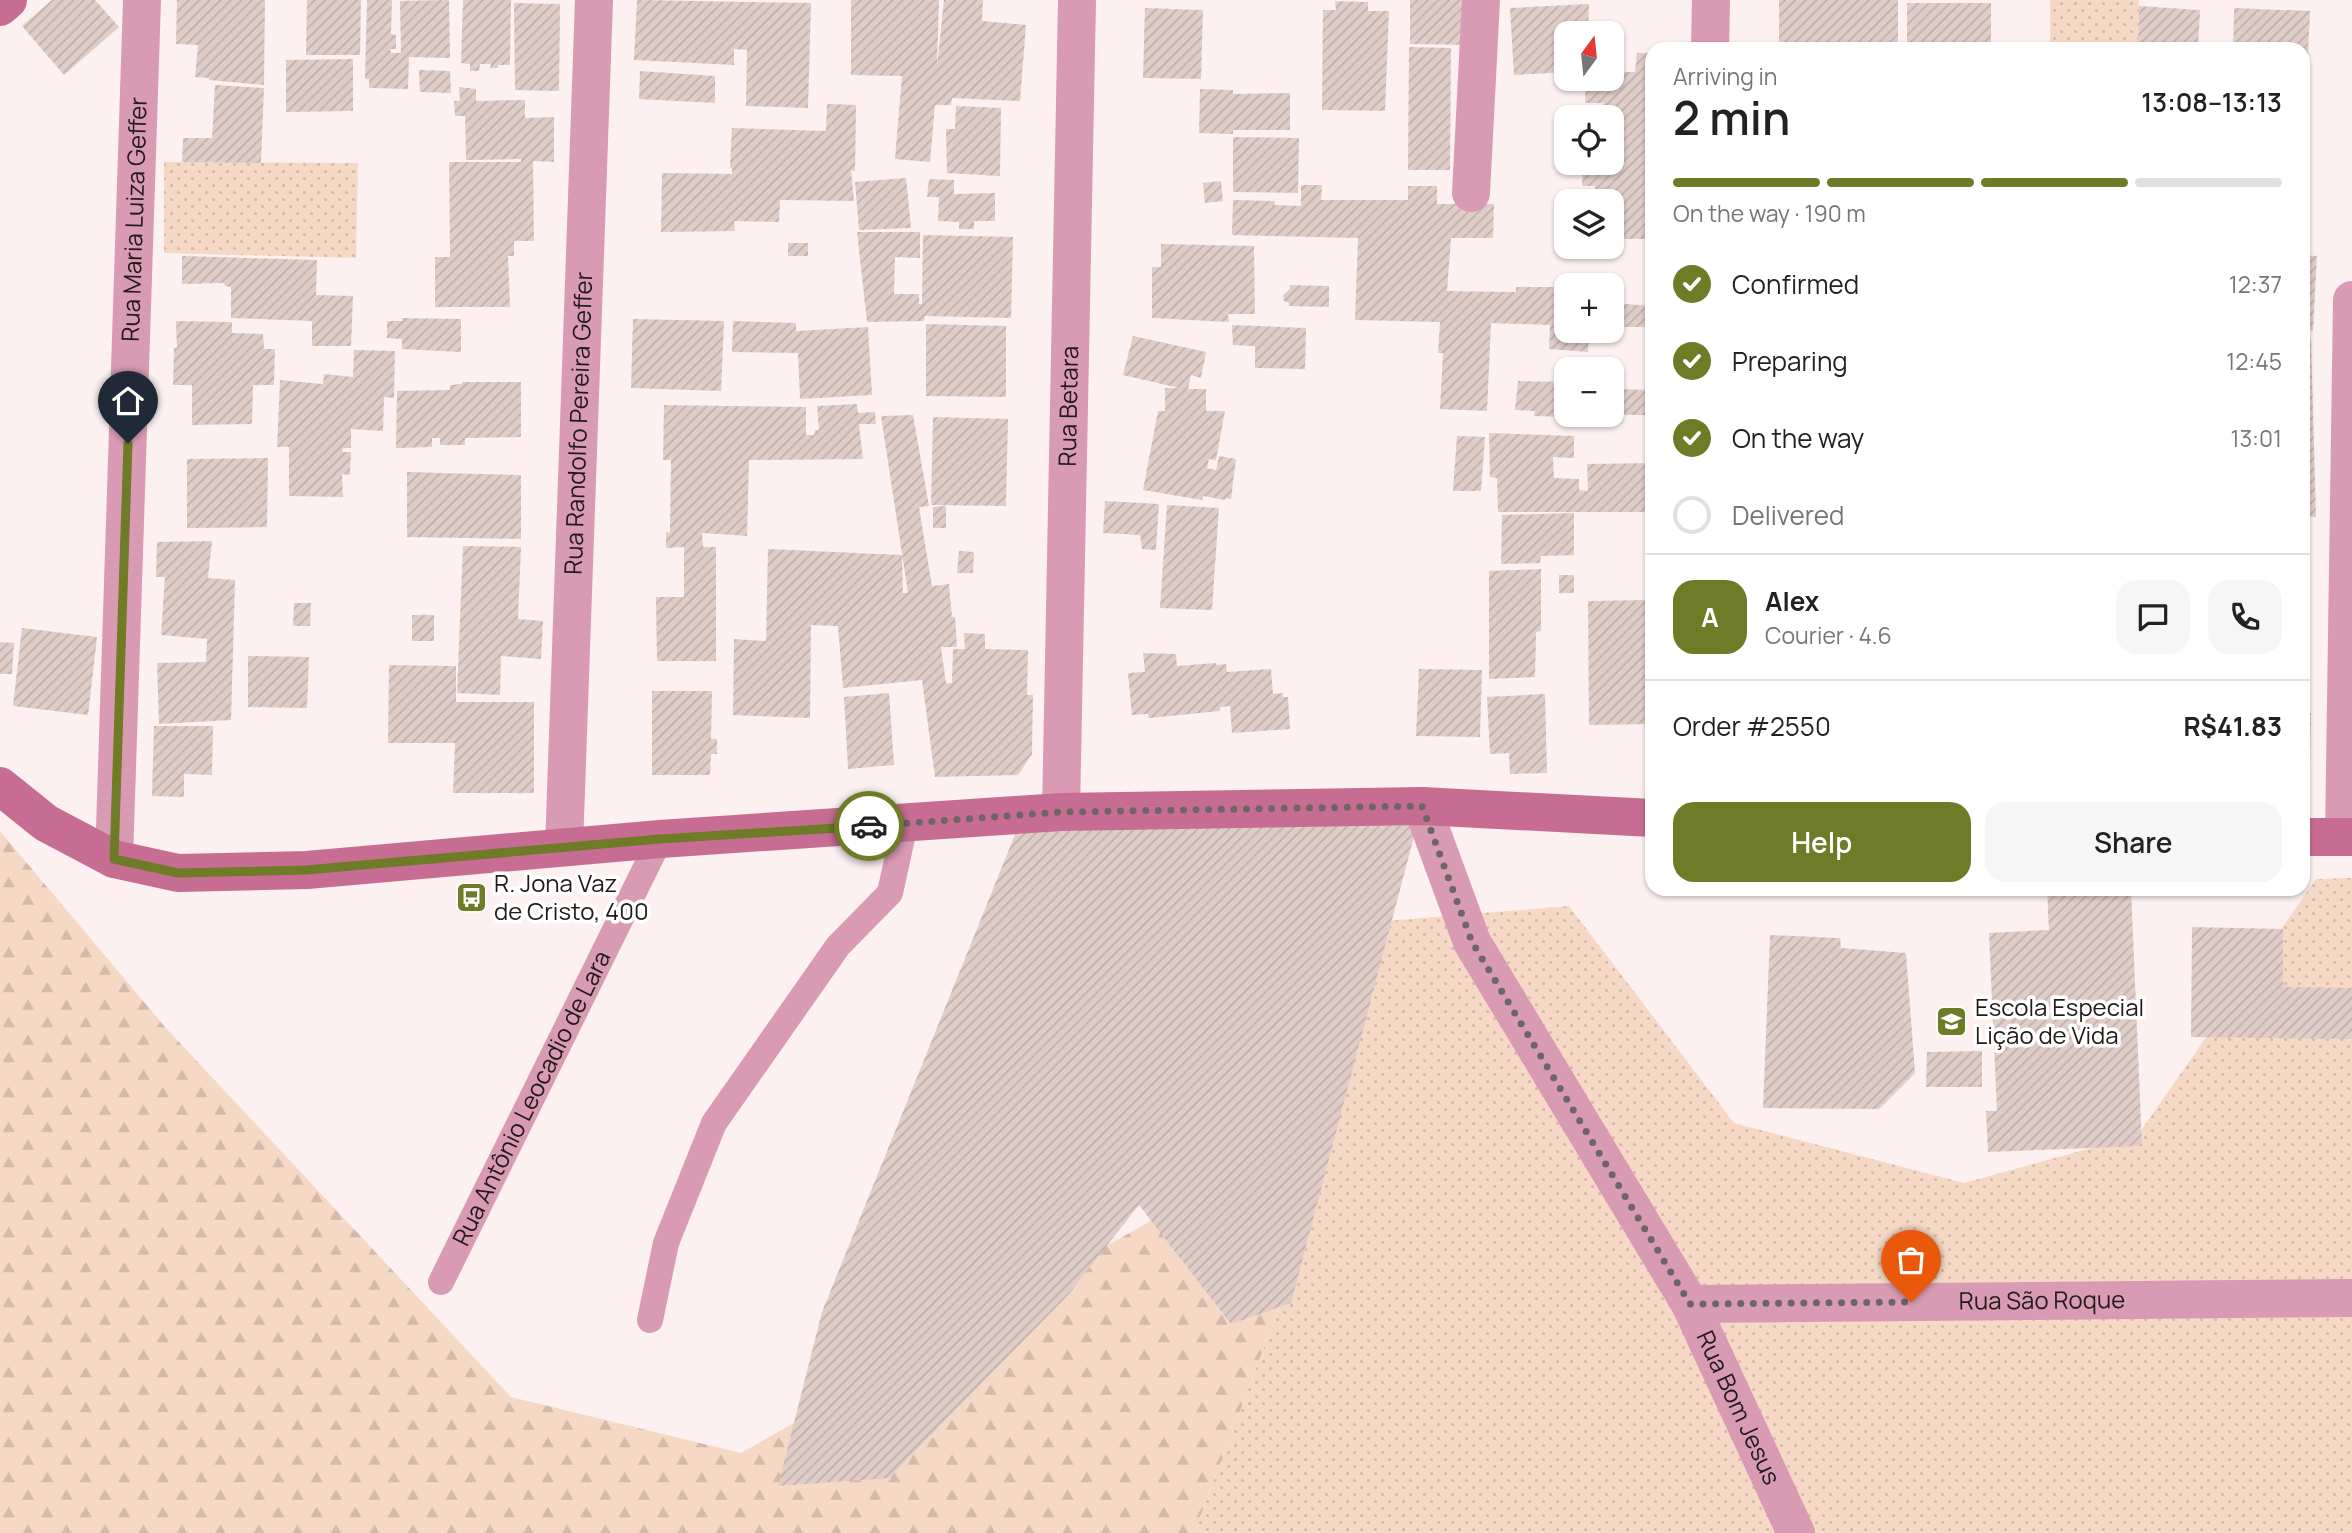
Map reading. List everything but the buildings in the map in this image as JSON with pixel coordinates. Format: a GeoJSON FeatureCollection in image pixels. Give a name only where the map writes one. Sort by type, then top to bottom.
{"type":"FeatureCollection","features":[{"type":"Feature","properties":{"kind":"main road"},"geometry":{"type":"LineString","coordinates":[[0,7],[8,0]]}},
{"type":"Feature","properties":{"kind":"main road"},"geometry":{"type":"LineString","coordinates":[[0,786],[46,823],[114,859],[178,873],[306,870],[660,839],[1061,812],[1422,806],[1645,818]]}},
{"type":"Feature","properties":{"kind":"main road"},"geometry":{"type":"LineString","coordinates":[[2310,836],[2348,837]]}},
{"type":"Feature","properties":{"kind":"street","name":"Rua Maria Luiza Geffer"},"geometry":{"type":"LineString","coordinates":[[114,859],[142,0]]}},
{"type":"Feature","properties":{"kind":"street","name":"Rua Randolfo Pereira Geffer"},"geometry":{"type":"LineString","coordinates":[[564,847],[594,0]]}},
{"type":"Feature","properties":{"kind":"street","name":"Rua Betara"},"geometry":{"type":"LineString","coordinates":[[1061,812],[1077,0]]}},
{"type":"Feature","properties":{"kind":"street"},"geometry":{"type":"LineString","coordinates":[[1471,193],[1481,0]]}},
{"type":"Feature","properties":{"kind":"street"},"geometry":{"type":"LineString","coordinates":[[1710,42],[1711,0]]}},
{"type":"Feature","properties":{"kind":"street"},"geometry":{"type":"LineString","coordinates":[[2348,837],[2352,300]]}},
{"type":"Feature","properties":{"kind":"street","name":"Rua Bom Jesus"},"geometry":{"type":"LineString","coordinates":[[1422,806],[1472,942],[1690,1304],[1796,1533]]}},
{"type":"Feature","properties":{"kind":"street","name":"Rua São Roque"},"geometry":{"type":"LineString","coordinates":[[1690,1304],[2352,1298]]}},
{"type":"Feature","properties":{"kind":"lane"},"geometry":{"type":"LineString","coordinates":[[650,1320],[666,1243],[714,1123],[838,946],[890,893],[905,824]]}},
{"type":"Feature","properties":{"kind":"lane","name":"Rua Antônio Leocadio de Lara"},"geometry":{"type":"LineString","coordinates":[[441,1282],[660,839]]}},
{"type":"Feature","properties":{"kind":"green space"},"geometry":{"type":"Polygon","coordinates":[[[2050,0],[2139,0],[2138,42],[2050,42],[2050,0]]]}},
{"type":"Feature","properties":{"kind":"green space"},"geometry":{"type":"Polygon","coordinates":[[[164,162],[358,163],[356,258],[164,253],[164,162]]]}},
{"type":"Feature","properties":{"kind":"green space"},"geometry":{"type":"Polygon","coordinates":[[[0,831],[165,1027],[511,1397],[741,1453],[1200,1193],[1310,1225],[1194,1533],[0,1533],[0,831]]]}},
{"type":"Feature","properties":{"kind":"green space"},"geometry":{"type":"Polygon","coordinates":[[[2352,878],[2352,1533],[1194,1533],[1310,1225],[1338,925],[1569,906],[1734,1123],[1964,1183],[2138,1135],[2304,896],[2310,896],[2310,888],[2316,879],[2352,878]]]}},
{"type":"Feature","properties":{"kind":"way so far"},"geometry":{"type":"LineString","coordinates":[[869,826],[1061,812],[1422,806],[1472,942],[1690,1304],[1911,1302]]}},
{"type":"Feature","properties":{"kind":"place","name":"R. Jona Vaz de Cristo, 400"},"geometry":{"type":"Point","coordinates":[471,898]}},
{"type":"Feature","properties":{"kind":"place","name":"Escola Especial Lição de Vida"},"geometry":{"type":"Point","coordinates":[1952,1022]}},
{"type":"Feature","properties":{"kind":"route"},"geometry":{"type":"LineString","coordinates":[[128,443],[114,859],[178,873],[306,870],[660,839],[869,826]]}}]}
